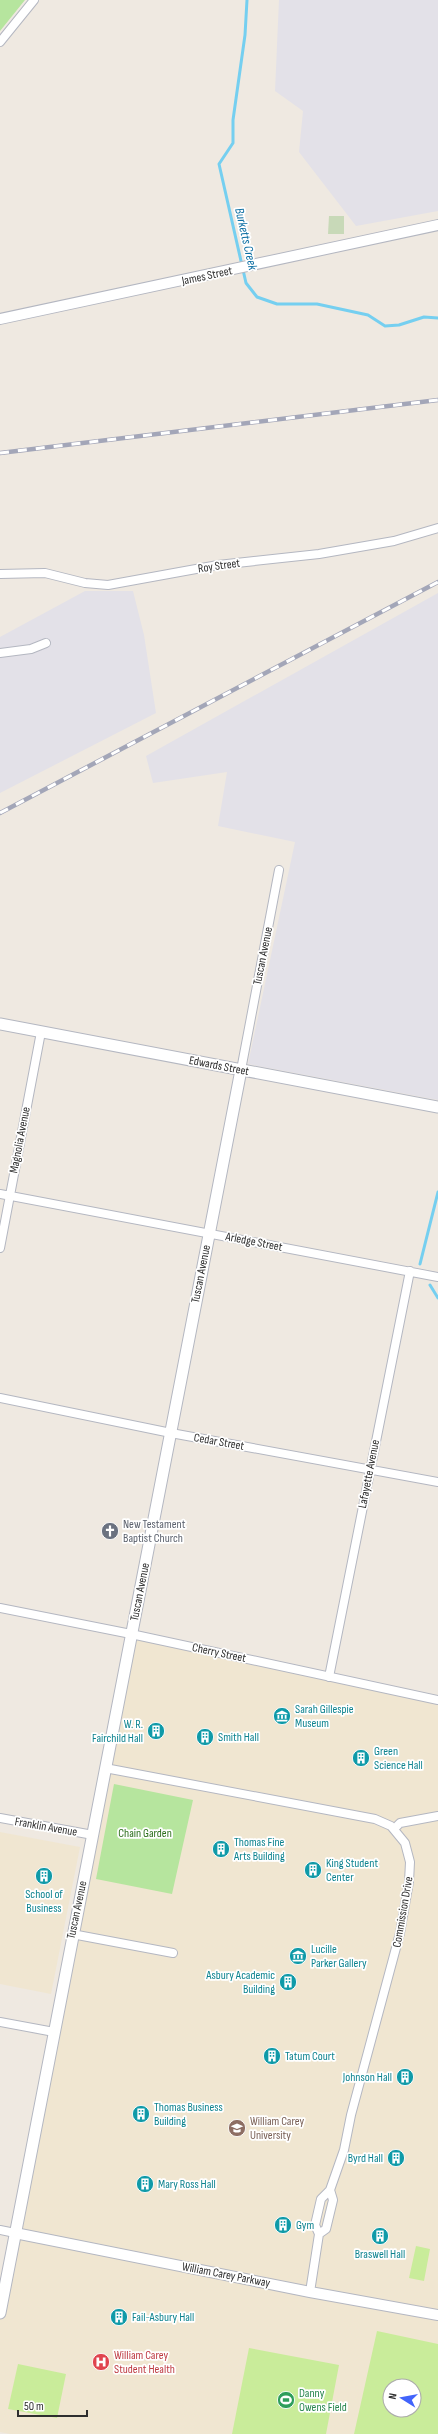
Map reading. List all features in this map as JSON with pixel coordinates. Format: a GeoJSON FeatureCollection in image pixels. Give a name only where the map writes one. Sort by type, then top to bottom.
{"type":"FeatureCollection","features":[{"type":"Feature","properties":{"kind":"main road","name":"Edwards Street"},"geometry":{"type":"LineString","coordinates":[[0,1024],[438,1107]]}},
{"type":"Feature","properties":{"kind":"main road","name":"Tuscan Avenue"},"geometry":{"type":"LineString","coordinates":[[0,2313],[72,1934],[93,1835],[241,1070]]}},
{"type":"Feature","properties":{"kind":"street"},"geometry":{"type":"LineString","coordinates":[[0,42],[34,0]]}},
{"type":"Feature","properties":{"kind":"street","name":"James Street"},"geometry":{"type":"LineString","coordinates":[[0,319],[438,226]]}},
{"type":"Feature","properties":{"kind":"street","name":"Roy Street"},"geometry":{"type":"LineString","coordinates":[[0,574],[45,573],[85,583],[108,585],[218,565],[320,554],[394,541],[438,528]]}},
{"type":"Feature","properties":{"kind":"street"},"geometry":{"type":"LineString","coordinates":[[0,654],[31,649],[46,643]]}},
{"type":"Feature","properties":{"kind":"street","name":"Tuscan Avenue"},"geometry":{"type":"LineString","coordinates":[[241,1070],[279,870]]}},
{"type":"Feature","properties":{"kind":"street","name":"Magnolia Avenue"},"geometry":{"type":"LineString","coordinates":[[0,1248],[41,1032]]}},
{"type":"Feature","properties":{"kind":"street","name":"Arledge Street"},"geometry":{"type":"LineString","coordinates":[[0,1194],[438,1277]]}},
{"type":"Feature","properties":{"kind":"street","name":"Lafayette Avenue"},"geometry":{"type":"LineString","coordinates":[[330,1677],[410,1271]]}},
{"type":"Feature","properties":{"kind":"street","name":"Cedar Street"},"geometry":{"type":"LineString","coordinates":[[0,1398],[171,1433],[438,1482]]}},
{"type":"Feature","properties":{"kind":"street","name":"Cherry Street"},"geometry":{"type":"LineString","coordinates":[[0,1608],[131,1634],[438,1700]]}},
{"type":"Feature","properties":{"kind":"street","name":"Commission Drive"},"geometry":{"type":"LineString","coordinates":[[106,1768],[375,1819],[394,1829],[405,1843],[410,1862],[406,1904],[398,1940],[351,2115],[344,2150],[330,2190],[321,2199],[315,2226],[319,2234],[310,2292]]}},
{"type":"Feature","properties":{"kind":"street"},"geometry":{"type":"LineString","coordinates":[[394,1829],[400,1822],[438,1816]]}},
{"type":"Feature","properties":{"kind":"street","name":"Franklin Avenue"},"geometry":{"type":"LineString","coordinates":[[0,1818],[93,1835]]}},
{"type":"Feature","properties":{"kind":"street"},"geometry":{"type":"LineString","coordinates":[[72,1934],[173,1953]]}},
{"type":"Feature","properties":{"kind":"street"},"geometry":{"type":"LineString","coordinates":[[0,2022],[54,2032]]}},
{"type":"Feature","properties":{"kind":"street"},"geometry":{"type":"LineString","coordinates":[[0,2230],[15,2233]]}},
{"type":"Feature","properties":{"kind":"street","name":"William Carey Parkway"},"geometry":{"type":"LineString","coordinates":[[15,2233],[310,2292],[438,2315]]}},
{"type":"Feature","properties":{"kind":"shaded area"},"geometry":{"type":"Polygon","coordinates":[[[279,0],[438,0],[438,211],[356,226],[299,152],[303,111],[275,91],[279,0]]]}},
{"type":"Feature","properties":{"kind":"shaded area"},"geometry":{"type":"Polygon","coordinates":[[[85,591],[133,591],[144,635],[156,713],[0,793],[0,637],[85,591]]]}},
{"type":"Feature","properties":{"kind":"shaded area"},"geometry":{"type":"Polygon","coordinates":[[[438,593],[438,1100],[248,1064],[295,842],[218,826],[227,772],[153,783],[146,756],[438,593]]]}},
{"type":"Feature","properties":{"kind":"shaded area","name":"William Carey University"},"geometry":{"type":"Polygon","coordinates":[[[131,1634],[438,1700],[438,2434],[10,2434],[0,2432],[0,2314],[131,1634]]]}},
{"type":"Feature","properties":{"kind":"shaded area"},"geometry":{"type":"Polygon","coordinates":[[[0,1832],[80,1847],[51,1994],[0,1984],[0,1832]]]}},
{"type":"Feature","properties":{"kind":"green space"},"geometry":{"type":"Polygon","coordinates":[[[0,0],[25,0],[0,31],[0,0]]]}},
{"type":"Feature","properties":{"kind":"green space"},"geometry":{"type":"Polygon","coordinates":[[[329,216],[344,216],[344,234],[328,234],[329,216]]]}},
{"type":"Feature","properties":{"kind":"green space","name":"Chain Garden"},"geometry":{"type":"Polygon","coordinates":[[[114,1784],[193,1800],[172,1894],[96,1879],[114,1784]]]}},
{"type":"Feature","properties":{"kind":"green space"},"geometry":{"type":"Polygon","coordinates":[[[416,2246],[430,2249],[424,2281],[409,2278],[416,2246]]]}},
{"type":"Feature","properties":{"kind":"green space"},"geometry":{"type":"Polygon","coordinates":[[[377,2331],[438,2344],[438,2434],[354,2434],[377,2331]]]}},
{"type":"Feature","properties":{"kind":"green space","name":"Danny Owens Field"},"geometry":{"type":"Polygon","coordinates":[[[249,2348],[339,2365],[326,2434],[232,2434],[249,2348]]]}},
{"type":"Feature","properties":{"kind":"green space"},"geometry":{"type":"Polygon","coordinates":[[[18,2364],[66,2374],[57,2418],[8,2409],[18,2364]]]}},
{"type":"Feature","properties":{"kind":"waterway","name":"Burketts Creek"},"geometry":{"type":"LineString","coordinates":[[247,0],[245,35],[233,120],[233,143],[219,164],[246,283],[257,297],[277,304],[317,304],[368,315],[385,326],[399,325],[424,317],[438,318]]}},
{"type":"Feature","properties":{"kind":"waterway"},"geometry":{"type":"LineString","coordinates":[[420,1264],[438,1192]]}},
{"type":"Feature","properties":{"kind":"waterway"},"geometry":{"type":"LineString","coordinates":[[430,1285],[438,1298]]}},
{"type":"Feature","properties":{"kind":"railway"},"geometry":{"type":"LineString","coordinates":[[0,453],[438,400]]}},
{"type":"Feature","properties":{"kind":"railway"},"geometry":{"type":"LineString","coordinates":[[0,813],[438,582]]}},
{"type":"Feature","properties":{"kind":"place","name":"New Testament Baptist Church"},"geometry":{"type":"Point","coordinates":[110,1531]}},
{"type":"Feature","properties":{"kind":"place","name":"Sarah Gillespie Museum"},"geometry":{"type":"Point","coordinates":[282,1716]}},
{"type":"Feature","properties":{"kind":"place","name":"W. R. Fairchild Hall"},"geometry":{"type":"Point","coordinates":[156,1731]}},
{"type":"Feature","properties":{"kind":"place","name":"Smith Hall"},"geometry":{"type":"Point","coordinates":[205,1737]}},
{"type":"Feature","properties":{"kind":"place","name":"Green Science Hall"},"geometry":{"type":"Point","coordinates":[361,1758]}},
{"type":"Feature","properties":{"kind":"place","name":"Thomas Fine Arts Building"},"geometry":{"type":"Point","coordinates":[221,1849]}},
{"type":"Feature","properties":{"kind":"place","name":"King Student Center"},"geometry":{"type":"Point","coordinates":[313,1870]}},
{"type":"Feature","properties":{"kind":"place","name":"School of Business"},"geometry":{"type":"Point","coordinates":[44,1876]}},
{"type":"Feature","properties":{"kind":"place","name":"Lucille Parker Gallery"},"geometry":{"type":"Point","coordinates":[298,1956]}},
{"type":"Feature","properties":{"kind":"place","name":"Asbury Academic Building"},"geometry":{"type":"Point","coordinates":[288,1982]}},
{"type":"Feature","properties":{"kind":"place","name":"Tatum Court"},"geometry":{"type":"Point","coordinates":[272,2056]}},
{"type":"Feature","properties":{"kind":"place","name":"Johnson Hall"},"geometry":{"type":"Point","coordinates":[405,2077]}},
{"type":"Feature","properties":{"kind":"place","name":"Thomas Business Building"},"geometry":{"type":"Point","coordinates":[141,2114]}},
{"type":"Feature","properties":{"kind":"place","name":"William Carey University"},"geometry":{"type":"Point","coordinates":[237,2128]}},
{"type":"Feature","properties":{"kind":"place","name":"Byrd Hall"},"geometry":{"type":"Point","coordinates":[396,2158]}},
{"type":"Feature","properties":{"kind":"place","name":"Mary Ross Hall"},"geometry":{"type":"Point","coordinates":[145,2184]}},
{"type":"Feature","properties":{"kind":"place","name":"Gym"},"geometry":{"type":"Point","coordinates":[283,2225]}},
{"type":"Feature","properties":{"kind":"place","name":"Braswell Hall"},"geometry":{"type":"Point","coordinates":[380,2236]}},
{"type":"Feature","properties":{"kind":"place","name":"Fail-Asbury Hall"},"geometry":{"type":"Point","coordinates":[119,2317]}},
{"type":"Feature","properties":{"kind":"place","name":"William Carey Student Health"},"geometry":{"type":"Point","coordinates":[101,2362]}},
{"type":"Feature","properties":{"kind":"place","name":"Danny Owens Field"},"geometry":{"type":"Point","coordinates":[286,2400]}}]}
